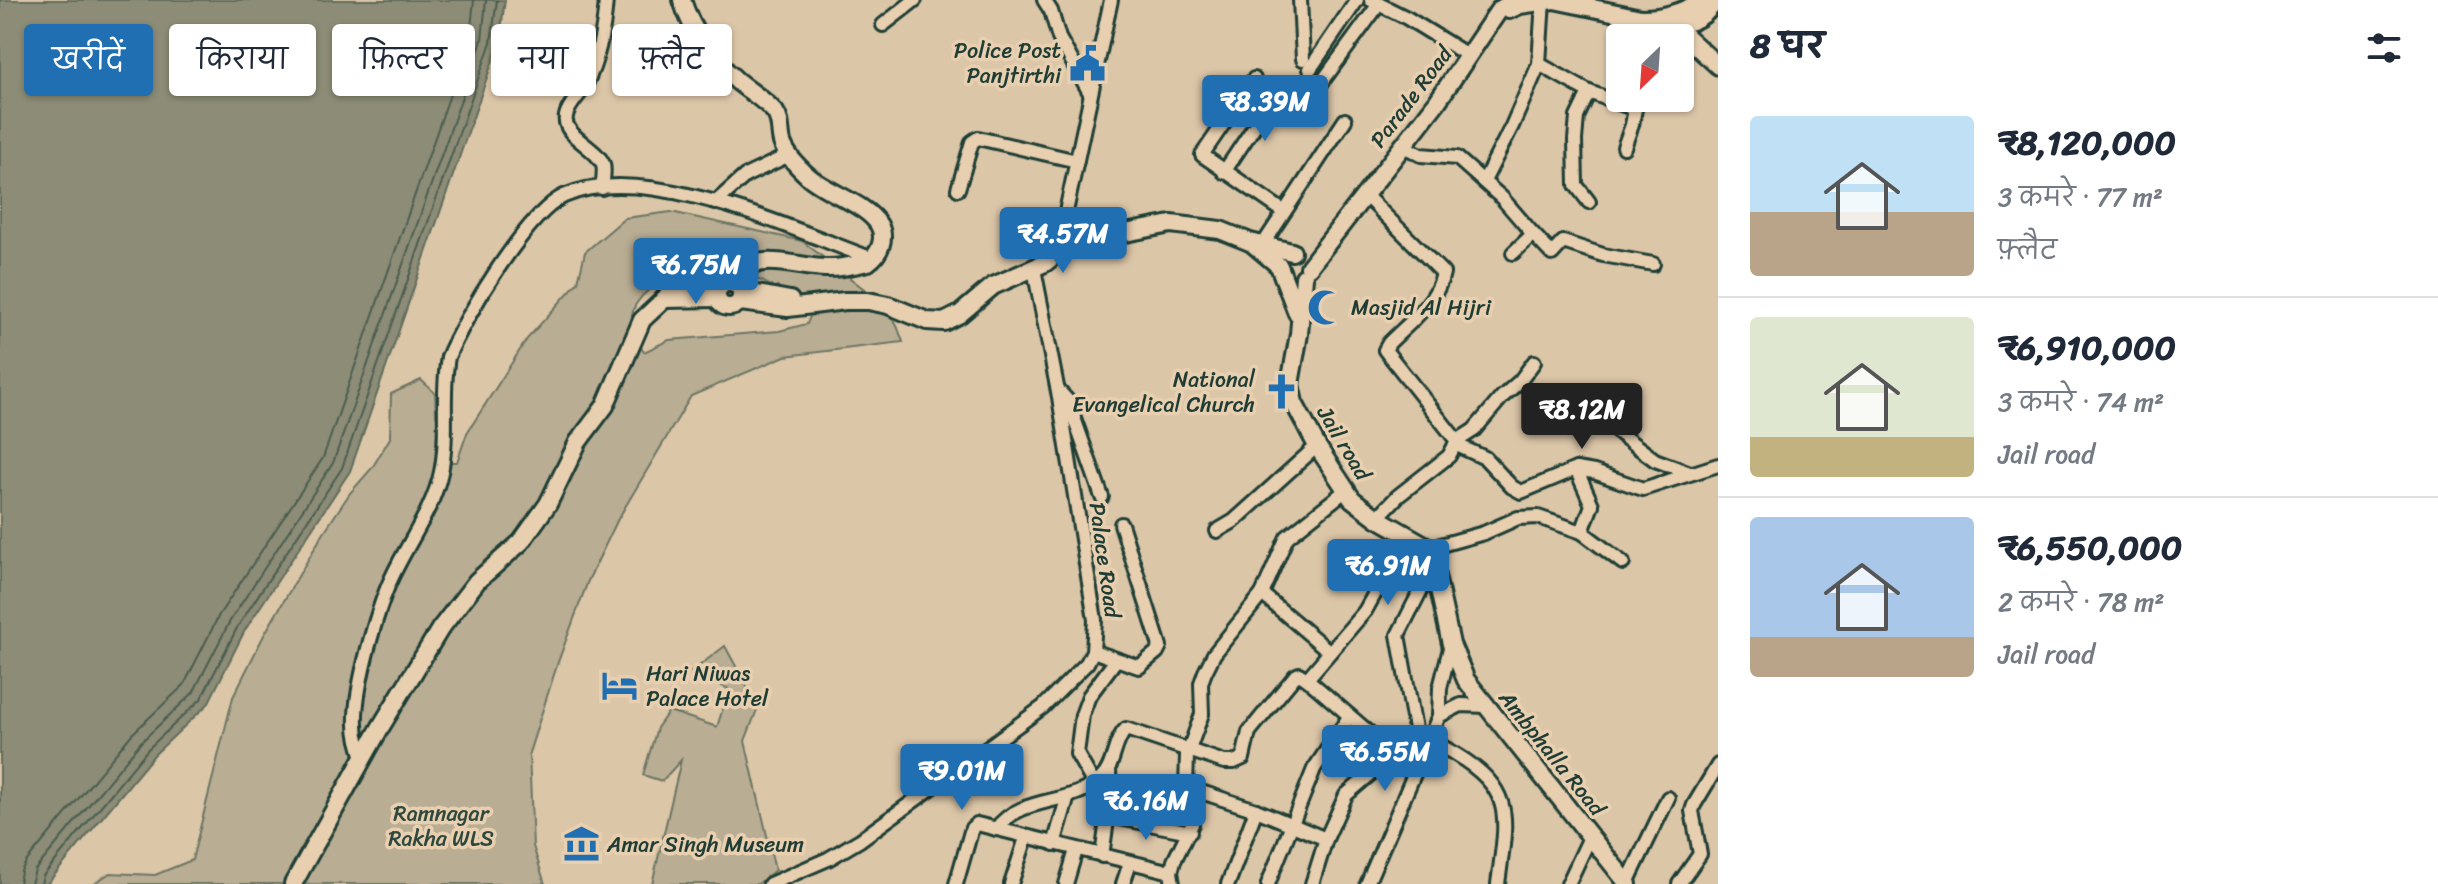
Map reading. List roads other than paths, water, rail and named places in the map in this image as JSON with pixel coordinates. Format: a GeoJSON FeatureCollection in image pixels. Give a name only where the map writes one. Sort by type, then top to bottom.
{"type":"FeatureCollection","features":[{"type":"Feature","properties":{"kind":"main road"},"geometry":{"type":"LineString","coordinates":[[682,0],[706,50],[776,115],[782,143],[789,155],[822,188],[865,211],[881,229],[882,242],[873,259],[856,266],[823,269],[757,262],[739,274],[731,292]]}},
{"type":"Feature","properties":{"kind":"main road","name":"Parade Road"},"geometry":{"type":"LineString","coordinates":[[1306,272],[1329,238],[1403,146],[1503,6],[1516,0]]}},
{"type":"Feature","properties":{"kind":"main road"},"geometry":{"type":"LineString","coordinates":[[1495,18],[1520,5],[1548,0],[1641,18],[1689,23],[1711,7]]}},
{"type":"Feature","properties":{"kind":"main road"},"geometry":{"type":"LineString","coordinates":[[1661,19],[1688,10],[1711,7]]}},
{"type":"Feature","properties":{"kind":"main road"},"geometry":{"type":"LineString","coordinates":[[1661,19],[1718,66]]}},
{"type":"Feature","properties":{"kind":"main road"},"geometry":{"type":"LineString","coordinates":[[293,884],[380,728],[440,629],[477,581],[521,542],[543,513],[578,442],[605,406],[642,320],[664,299],[680,289],[700,285],[788,308],[868,301],[888,305],[927,321],[944,322],[960,314],[993,286],[1034,269],[1069,244],[1171,224],[1220,230],[1294,252],[1307,259],[1306,272],[1291,281],[1257,243]]}},
{"type":"Feature","properties":{"kind":"main road"},"geometry":{"type":"LineString","coordinates":[[1299,318],[1281,271],[1284,255],[1329,238]]}},
{"type":"Feature","properties":{"kind":"main road","name":"Jail road"},"geometry":{"type":"LineString","coordinates":[[1306,272],[1291,392],[1294,403],[1345,491],[1359,505],[1432,556]]}},
{"type":"Feature","properties":{"kind":"main road"},"geometry":{"type":"LineString","coordinates":[[1432,556],[1451,644]]}},
{"type":"Feature","properties":{"kind":"main road","name":"Ambphalla Road"},"geometry":{"type":"LineString","coordinates":[[1451,644],[1466,680],[1628,884]]}},
{"type":"Feature","properties":{"kind":"street"},"geometry":{"type":"LineString","coordinates":[[602,188],[604,166],[569,128],[566,119],[591,72],[604,24],[606,0]]}},
{"type":"Feature","properties":{"kind":"street"},"geometry":{"type":"LineString","coordinates":[[883,25],[915,0]]}},
{"type":"Feature","properties":{"kind":"street"},"geometry":{"type":"LineString","coordinates":[[1069,244],[1065,223],[1067,207],[1111,0]]}},
{"type":"Feature","properties":{"kind":"street"},"geometry":{"type":"LineString","coordinates":[[1300,0],[1307,64],[1357,0]]}},
{"type":"Feature","properties":{"kind":"street"},"geometry":{"type":"LineString","coordinates":[[1484,181],[1539,64],[1548,0]]}},
{"type":"Feature","properties":{"kind":"street"},"geometry":{"type":"LineString","coordinates":[[1322,82],[1375,2],[1469,56]]}},
{"type":"Feature","properties":{"kind":"street"},"geometry":{"type":"LineString","coordinates":[[1052,4],[1059,38],[1090,93]]}},
{"type":"Feature","properties":{"kind":"street"},"geometry":{"type":"LineString","coordinates":[[1658,24],[1661,19]]}},
{"type":"Feature","properties":{"kind":"street"},"geometry":{"type":"LineString","coordinates":[[1539,64],[1589,92],[1606,96]]}},
{"type":"Feature","properties":{"kind":"street"},"geometry":{"type":"LineString","coordinates":[[1254,79],[1202,152],[1203,158],[1283,211]]}},
{"type":"Feature","properties":{"kind":"street"},"geometry":{"type":"LineString","coordinates":[[1589,92],[1576,123],[1575,140],[1576,185],[1589,202]]}},
{"type":"Feature","properties":{"kind":"street"},"geometry":{"type":"LineString","coordinates":[[1224,172],[1276,94]]}},
{"type":"Feature","properties":{"kind":"street"},"geometry":{"type":"LineString","coordinates":[[1624,147],[1634,112]]}},
{"type":"Feature","properties":{"kind":"street"},"geometry":{"type":"LineString","coordinates":[[1257,243],[1283,211],[1345,120]]}},
{"type":"Feature","properties":{"kind":"street"},"geometry":{"type":"LineString","coordinates":[[958,189],[972,142],[978,138],[1077,161]]}},
{"type":"Feature","properties":{"kind":"street"},"geometry":{"type":"LineString","coordinates":[[1403,146],[1421,155],[1457,158],[1484,181],[1552,254],[1563,242],[1603,255],[1653,264]]}},
{"type":"Feature","properties":{"kind":"street"},"geometry":{"type":"LineString","coordinates":[[715,203],[745,176],[789,155]]}},
{"type":"Feature","properties":{"kind":"street"},"geometry":{"type":"LineString","coordinates":[[364,760],[356,727],[358,699],[381,606],[391,579],[433,497],[441,472],[448,357],[506,256],[539,215],[563,197],[602,188],[639,186],[715,203],[873,259]]}},
{"type":"Feature","properties":{"kind":"street"},"geometry":{"type":"LineString","coordinates":[[1365,195],[1443,273],[1423,309],[1385,350],[1457,443],[1485,458],[1512,487],[1521,492],[1576,469],[1643,489],[1718,465]]}},
{"type":"Feature","properties":{"kind":"street"},"geometry":{"type":"LineString","coordinates":[[1513,253],[1533,234]]}},
{"type":"Feature","properties":{"kind":"street","name":"Palace Road"},"geometry":{"type":"LineString","coordinates":[[770,884],[836,855],[869,834],[1043,707],[1076,676],[1093,651],[1095,620],[1058,390],[1034,269]]}},
{"type":"Feature","properties":{"kind":"street"},"geometry":{"type":"LineString","coordinates":[[1377,518],[1398,496],[1449,456],[1457,443],[1474,430],[1534,362]]}},
{"type":"Feature","properties":{"kind":"street"},"geometry":{"type":"LineString","coordinates":[[1058,390],[1068,401],[1102,497]]}},
{"type":"Feature","properties":{"kind":"street"},"geometry":{"type":"LineString","coordinates":[[1600,419],[1655,460],[1690,473]]}},
{"type":"Feature","properties":{"kind":"street"},"geometry":{"type":"LineString","coordinates":[[1217,531],[1234,521],[1317,446]]}},
{"type":"Feature","properties":{"kind":"street"},"geometry":{"type":"LineString","coordinates":[[1576,469],[1592,505],[1582,532]]}},
{"type":"Feature","properties":{"kind":"street"},"geometry":{"type":"LineString","coordinates":[[956,884],[974,825],[1130,863],[1172,878],[1193,817],[1186,787],[1188,749],[1202,714],[1201,683],[1205,672],[1214,654],[1262,594],[1287,537],[1345,491]]}},
{"type":"Feature","properties":{"kind":"street"},"geometry":{"type":"LineString","coordinates":[[1416,734],[1398,635],[1432,556],[1523,517],[1546,519],[1582,532],[1623,563]]}},
{"type":"Feature","properties":{"kind":"street"},"geometry":{"type":"LineString","coordinates":[[1093,651],[1139,667],[1160,646],[1121,524]]}},
{"type":"Feature","properties":{"kind":"street"},"geometry":{"type":"LineString","coordinates":[[1307,679],[1365,611],[1407,536]]}},
{"type":"Feature","properties":{"kind":"street"},"geometry":{"type":"LineString","coordinates":[[1262,594],[1330,652]]}},
{"type":"Feature","properties":{"kind":"street"},"geometry":{"type":"LineString","coordinates":[[1367,884],[1439,716],[1440,688],[1451,644]]}},
{"type":"Feature","properties":{"kind":"street"},"geometry":{"type":"LineString","coordinates":[[1094,784],[1077,754],[1082,715],[1089,696],[1116,660]]}},
{"type":"Feature","properties":{"kind":"street"},"geometry":{"type":"LineString","coordinates":[[996,829],[1005,818],[1018,810],[1068,796],[1094,784],[1109,768],[1126,729],[1227,763],[1243,758],[1253,727],[1299,674],[1394,754]]}},
{"type":"Feature","properties":{"kind":"street"},"geometry":{"type":"LineString","coordinates":[[1439,716],[1461,705],[1486,706]]}},
{"type":"Feature","properties":{"kind":"street"},"geometry":{"type":"LineString","coordinates":[[1268,884],[1314,769],[1349,717]]}},
{"type":"Feature","properties":{"kind":"street"},"geometry":{"type":"LineString","coordinates":[[1416,734],[1477,767],[1495,788],[1503,809],[1504,824],[1498,884]]}},
{"type":"Feature","properties":{"kind":"street"},"geometry":{"type":"LineString","coordinates":[[1312,884],[1326,839],[1346,795],[1416,734]]}},
{"type":"Feature","properties":{"kind":"street"},"geometry":{"type":"LineString","coordinates":[[1679,884],[1700,854],[1693,818],[1694,805],[1718,765]]}},
{"type":"Feature","properties":{"kind":"street"},"geometry":{"type":"LineString","coordinates":[[1102,856],[1109,816],[1109,768]]}},
{"type":"Feature","properties":{"kind":"street"},"geometry":{"type":"LineString","coordinates":[[1186,787],[1256,810],[1326,839]]}},
{"type":"Feature","properties":{"kind":"street"},"geometry":{"type":"LineString","coordinates":[[1054,844],[1068,796]]}},
{"type":"Feature","properties":{"kind":"street"},"geometry":{"type":"LineString","coordinates":[[1628,884],[1668,798]]}},
{"type":"Feature","properties":{"kind":"street"},"geometry":{"type":"LineString","coordinates":[[1228,884],[1256,810]]}},
{"type":"Feature","properties":{"kind":"street"},"geometry":{"type":"LineString","coordinates":[[1109,816],[1190,832]]}},
{"type":"Feature","properties":{"kind":"street"},"geometry":{"type":"LineString","coordinates":[[1568,884],[1590,837]]}},
{"type":"Feature","properties":{"kind":"street"},"geometry":{"type":"LineString","coordinates":[[1011,884],[1026,838]]}},
{"type":"Feature","properties":{"kind":"street"},"geometry":{"type":"LineString","coordinates":[[1066,884],[1076,850]]}},
{"type":"Feature","properties":{"kind":"street"},"geometry":{"type":"LineString","coordinates":[[1123,884],[1130,863]]}},
{"type":"Feature","properties":{"kind":"water"},"geometry":{"type":"Polygon","coordinates":[[[0,0],[505,0],[502,24],[491,24],[491,66],[350,471],[245,630],[208,704],[154,755],[47,884],[0,884],[0,0]]]}},
{"type":"Feature","properties":{"kind":"place","name":"Police Post Panjtirthi"},"geometry":{"type":"Point","coordinates":[1087,63]}},
{"type":"Feature","properties":{"kind":"place","name":"Masjid Al Hijri"},"geometry":{"type":"Point","coordinates":[1325,307]}},
{"type":"Feature","properties":{"kind":"place","name":"National Evangelical Church"},"geometry":{"type":"Point","coordinates":[1281,392]}},
{"type":"Feature","properties":{"kind":"place","name":"Hari Niwas Palace Hotel"},"geometry":{"type":"Point","coordinates":[620,686]}},
{"type":"Feature","properties":{"kind":"place","name":"Amar Singh Museum"},"geometry":{"type":"Point","coordinates":[581,844]}},
{"type":"Feature","properties":{"kind":"park label","name":"Ramnagar Rakha WLS"},"geometry":{"type":"Point","coordinates":[441,826]}}]}
